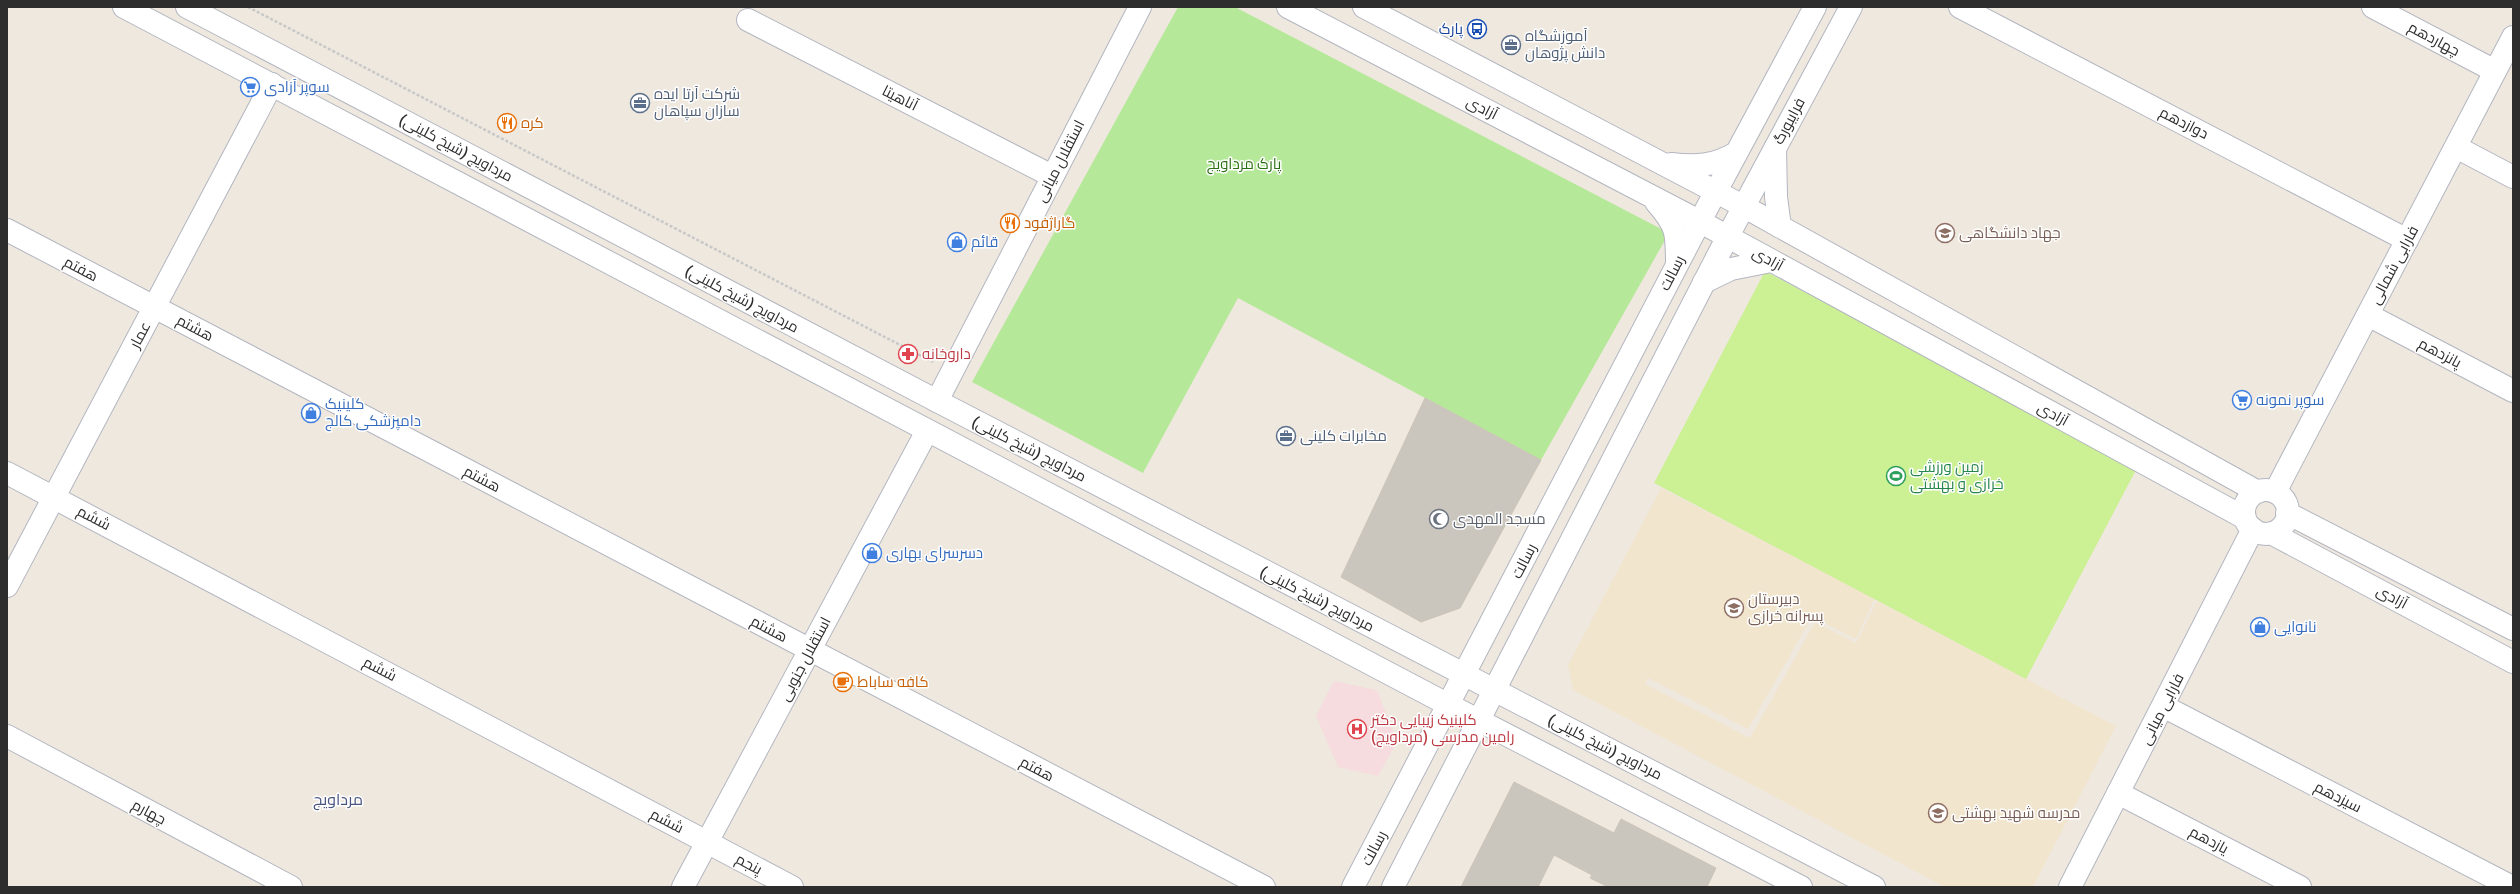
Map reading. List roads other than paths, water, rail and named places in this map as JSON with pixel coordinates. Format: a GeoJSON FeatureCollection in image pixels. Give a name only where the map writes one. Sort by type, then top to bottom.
{"type":"FeatureCollection","features":[{"type":"Feature","properties":{"kind":"street","name":"مرداویج (شیخ کلینی)"},"geometry":{"type":"LineString","coordinates":[[124,7],[927,431],[1480,721],[1801,887]]}},
{"type":"Feature","properties":{"kind":"street","name":"مرداویج (شیخ کلینی)"},"geometry":{"type":"LineString","coordinates":[[187,7],[1464,676],[1874,887]]}},
{"type":"Feature","properties":{"kind":"street","name":"استقلال میانی"},"geometry":{"type":"LineString","coordinates":[[937,401],[1140,7]]}},
{"type":"Feature","properties":{"kind":"street","name":"آزادی"},"geometry":{"type":"LineString","coordinates":[[1288,7],[1700,221],[2256,527],[2513,662]]}},
{"type":"Feature","properties":{"kind":"street","name":"آزادی"},"geometry":{"type":"LineString","coordinates":[[1364,7],[1743,206],[2266,492]]}},
{"type":"Feature","properties":{"kind":"street","name":"فرایبورگ"},"geometry":{"type":"LineString","coordinates":[[1716,192],[1815,7]]}},
{"type":"Feature","properties":{"kind":"street","name":"فرایبورگ"},"geometry":{"type":"LineString","coordinates":[[1728,236],[1851,7]]}},
{"type":"Feature","properties":{"kind":"street","name":"دوازدهم"},"geometry":{"type":"LineString","coordinates":[[1960,7],[2407,240]]}},
{"type":"Feature","properties":{"kind":"street","name":"چهاردهم"},"geometry":{"type":"LineString","coordinates":[[2372,7],[2495,71]]}},
{"type":"Feature","properties":{"kind":"street","name":"آناهیتا"},"geometry":{"type":"LineString","coordinates":[[748,20],[1052,176]]}},
{"type":"Feature","properties":{"kind":"street","name":"فارابی شمالی"},"geometry":{"type":"LineString","coordinates":[[2266,492],[2368,315],[2513,37]]}},
{"type":"Feature","properties":{"kind":"street","name":"عمار"},"geometry":{"type":"LineString","coordinates":[[7,586],[272,84]]}},
{"type":"Feature","properties":{"kind":"street"},"geometry":{"type":"LineString","coordinates":[[1776,146],[1776,197],[1780,227]]}},
{"type":"Feature","properties":{"kind":"street"},"geometry":{"type":"LineString","coordinates":[[2456,147],[2513,177]]}},
{"type":"Feature","properties":{"kind":"street"},"geometry":{"type":"LineString","coordinates":[[1661,163],[1696,167],[1720,162],[1736,153]]}},
{"type":"Feature","properties":{"kind":"street","name":"رسالت"},"geometry":{"type":"LineString","coordinates":[[1353,887],[1450,705],[1677,264],[1716,192]]}},
{"type":"Feature","properties":{"kind":"street"},"geometry":{"type":"LineString","coordinates":[[1652,196],[1673,222],[1677,239],[1677,264]]}},
{"type":"Feature","properties":{"kind":"street","name":"هفتم"},"geometry":{"type":"LineString","coordinates":[[7,230],[155,307]]}},
{"type":"Feature","properties":{"kind":"street"},"geometry":{"type":"LineString","coordinates":[[1393,887],[1480,721],[1728,236]]}},
{"type":"Feature","properties":{"kind":"street"},"geometry":{"type":"LineString","coordinates":[[1704,282],[1731,269],[1771,261]]}},
{"type":"Feature","properties":{"kind":"street","name":"هشتم"},"geometry":{"type":"LineString","coordinates":[[155,307],[810,650]]}},
{"type":"Feature","properties":{"kind":"street","name":"پانزدهم"},"geometry":{"type":"LineString","coordinates":[[2368,315],[2513,392]]}},
{"type":"Feature","properties":{"kind":"street","name":"استقلال جنوبی"},"geometry":{"type":"LineString","coordinates":[[683,887],[927,431]]}},
{"type":"Feature","properties":{"kind":"street"},"geometry":{"type":"LineString","coordinates":[[7,473],[54,497]]}},
{"type":"Feature","properties":{"kind":"street"},"geometry":{"type":"LineString","coordinates":[[2266,492],[2284,501],[2288,513],[2281,528],[2256,527],[2245,505],[2248,500],[2266,492]]}},
{"type":"Feature","properties":{"kind":"street","name":"ششم"},"geometry":{"type":"LineString","coordinates":[[54,497],[706,842]]}},
{"type":"Feature","properties":{"kind":"street","name":"آزادی"},"geometry":{"type":"LineString","coordinates":[[2288,513],[2513,629]]}},
{"type":"Feature","properties":{"kind":"street","name":"فارابی میانی"},"geometry":{"type":"LineString","coordinates":[[2070,887],[2256,527]]}},
{"type":"Feature","properties":{"kind":"street","name":"هفتم"},"geometry":{"type":"LineString","coordinates":[[810,650],[1264,887]]}},
{"type":"Feature","properties":{"kind":"street","name":"سیزدهم"},"geometry":{"type":"LineString","coordinates":[[2164,706],[2512,887]]}},
{"type":"Feature","properties":{"kind":"street","name":"چهارم"},"geometry":{"type":"LineString","coordinates":[[7,736],[291,887]]}},
{"type":"Feature","properties":{"kind":"street","name":"یازدهم"},"geometry":{"type":"LineString","coordinates":[[2118,792],[2300,887]]}},
{"type":"Feature","properties":{"kind":"street","name":"پنجم"},"geometry":{"type":"LineString","coordinates":[[706,842],[792,887]]}},
{"type":"Feature","properties":{"kind":"place","name":"پارک"},"geometry":{"type":"Point","coordinates":[1477,29]}},
{"type":"Feature","properties":{"kind":"place","name":"آموزشگاه دانش پژوهان"},"geometry":{"type":"Point","coordinates":[1511,45]}},
{"type":"Feature","properties":{"kind":"place","name":"سوپر آزادی"},"geometry":{"type":"Point","coordinates":[250,87]}},
{"type":"Feature","properties":{"kind":"place","name":"شرکت آرتا ایده سازان سپاهان"},"geometry":{"type":"Point","coordinates":[640,103]}},
{"type":"Feature","properties":{"kind":"place","name":"کره"},"geometry":{"type":"Point","coordinates":[507,123]}},
{"type":"Feature","properties":{"kind":"place","name":"گاراژفود"},"geometry":{"type":"Point","coordinates":[1010,223]}},
{"type":"Feature","properties":{"kind":"place","name":"جهاد دانشگاهی"},"geometry":{"type":"Point","coordinates":[1945,233]}},
{"type":"Feature","properties":{"kind":"place","name":"قائم"},"geometry":{"type":"Point","coordinates":[957,242]}},
{"type":"Feature","properties":{"kind":"place","name":"داروخانه"},"geometry":{"type":"Point","coordinates":[908,354]}},
{"type":"Feature","properties":{"kind":"place","name":"سوپر نمونه"},"geometry":{"type":"Point","coordinates":[2242,400]}},
{"type":"Feature","properties":{"kind":"place","name":"کلینیک دامپزشکی کالج"},"geometry":{"type":"Point","coordinates":[311,413]}},
{"type":"Feature","properties":{"kind":"place","name":"مخابرات کلینی"},"geometry":{"type":"Point","coordinates":[1286,436]}},
{"type":"Feature","properties":{"kind":"place","name":"زمین ورزشی خرازی و بهشتی"},"geometry":{"type":"Point","coordinates":[1896,476]}},
{"type":"Feature","properties":{"kind":"place","name":"مسجد المهدی"},"geometry":{"type":"Point","coordinates":[1439,519]}},
{"type":"Feature","properties":{"kind":"place","name":"دسرسرای بهاری"},"geometry":{"type":"Point","coordinates":[872,553]}},
{"type":"Feature","properties":{"kind":"place","name":"دبیرستان پسرانه خرازی"},"geometry":{"type":"Point","coordinates":[1734,608]}},
{"type":"Feature","properties":{"kind":"place","name":"نانوایی"},"geometry":{"type":"Point","coordinates":[2260,627]}},
{"type":"Feature","properties":{"kind":"place","name":"کافه ساباط"},"geometry":{"type":"Point","coordinates":[843,682]}},
{"type":"Feature","properties":{"kind":"place","name":"کلینیک زیبایی دکتر رامین مدرسی (مرداویج)"},"geometry":{"type":"Point","coordinates":[1357,729]}},
{"type":"Feature","properties":{"kind":"place","name":"مدرسه شهید بهشتی"},"geometry":{"type":"Point","coordinates":[1938,813]}},
{"type":"Feature","properties":{"kind":"district","name":"مرداویج"},"geometry":{"type":"Point","coordinates":[338,799]}},
{"type":"Feature","properties":{"kind":"park label","name":"پارک مرداویج"},"geometry":{"type":"Point","coordinates":[1244,164]}}]}
